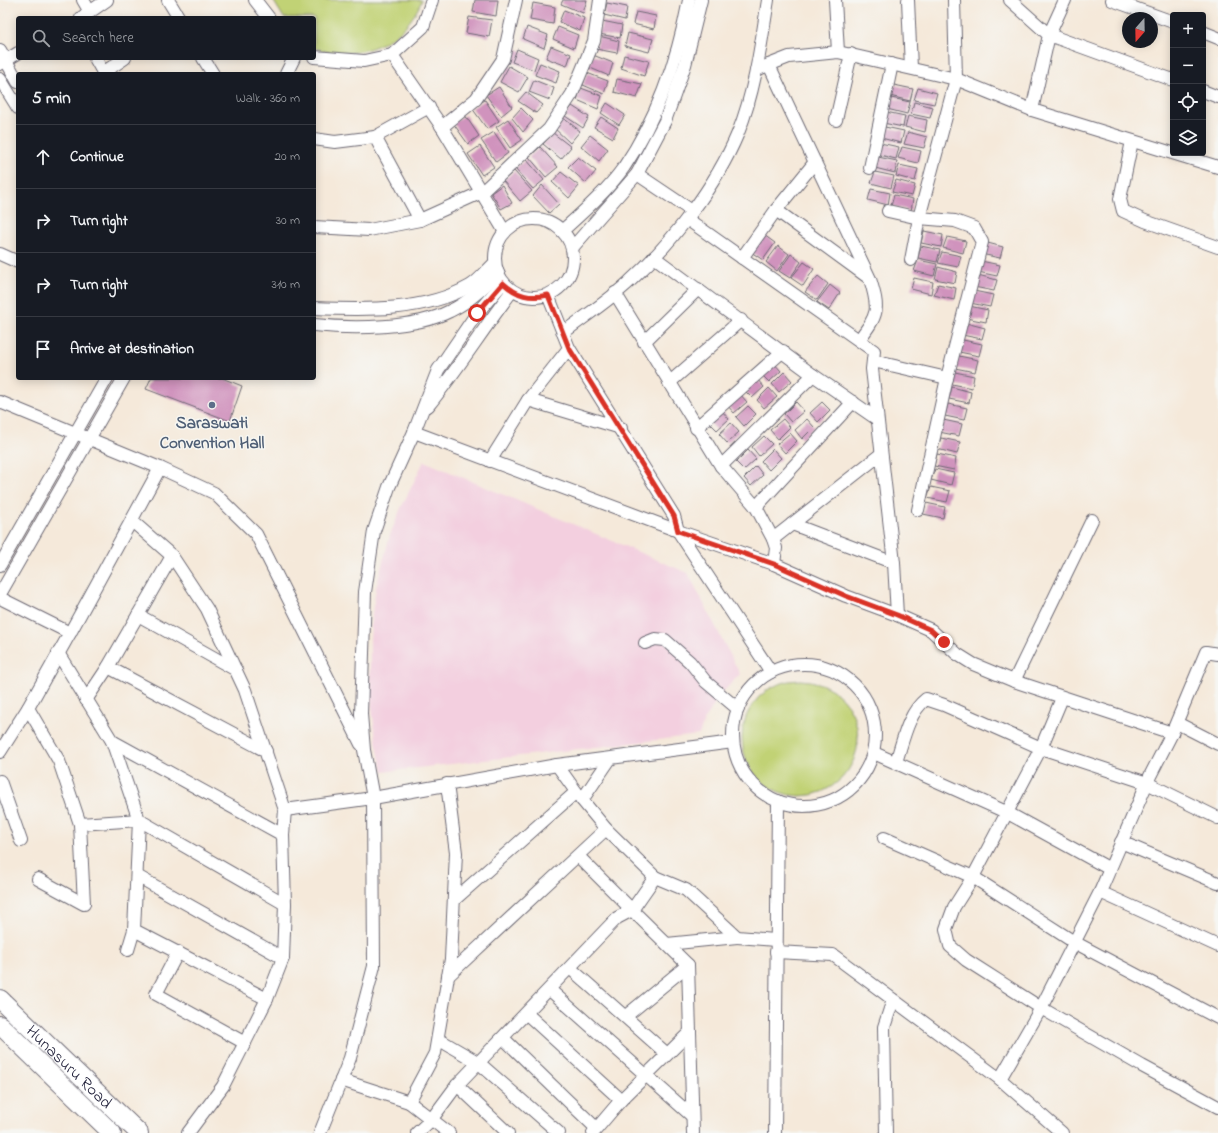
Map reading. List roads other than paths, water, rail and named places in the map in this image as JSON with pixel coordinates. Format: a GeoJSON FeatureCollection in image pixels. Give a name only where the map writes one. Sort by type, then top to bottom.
{"type":"FeatureCollection","features":[{"type":"Feature","properties":{"kind":"highway","name":"Hunasuru Road"},"geometry":{"type":"LineString","coordinates":[[0,999],[139,1133]]}},
{"type":"Feature","properties":{"kind":"highway"},"geometry":{"type":"LineString","coordinates":[[0,1026],[112,1133]]}},
{"type":"Feature","properties":{"kind":"street"},"geometry":{"type":"LineString","coordinates":[[83,0],[85,15],[107,0]]}},
{"type":"Feature","properties":{"kind":"street"},"geometry":{"type":"LineString","coordinates":[[168,0],[178,16]]}},
{"type":"Feature","properties":{"kind":"street"},"geometry":{"type":"LineString","coordinates":[[255,0],[267,16]]}},
{"type":"Feature","properties":{"kind":"street"},"geometry":{"type":"LineString","coordinates":[[316,57],[364,61],[392,55],[423,27],[432,0]]}},
{"type":"Feature","properties":{"kind":"street"},"geometry":{"type":"LineString","coordinates":[[442,127],[476,99],[503,59],[516,0]]}},
{"type":"Feature","properties":{"kind":"street"},"geometry":{"type":"LineString","coordinates":[[316,227],[369,230],[420,220],[482,192],[549,130],[572,94],[594,41],[600,0]]}},
{"type":"Feature","properties":{"kind":"street"},"geometry":{"type":"LineString","coordinates":[[562,231],[597,199],[623,167],[654,115],[674,59],[688,0],[701,2],[685,65],[665,121],[637,174],[572,248]]}},
{"type":"Feature","properties":{"kind":"street"},"geometry":{"type":"LineString","coordinates":[[563,333],[629,282],[667,246],[690,215],[714,177],[738,133],[756,70],[768,0]]}},
{"type":"Feature","properties":{"kind":"street"},"geometry":{"type":"LineString","coordinates":[[835,0],[838,52]]}},
{"type":"Feature","properties":{"kind":"street"},"geometry":{"type":"LineString","coordinates":[[908,0],[911,68]]}},
{"type":"Feature","properties":{"kind":"street"},"geometry":{"type":"LineString","coordinates":[[911,260],[918,218],[956,78],[954,0]]}},
{"type":"Feature","properties":{"kind":"street"},"geometry":{"type":"LineString","coordinates":[[1010,0],[1049,35],[1170,79]]}},
{"type":"Feature","properties":{"kind":"street"},"geometry":{"type":"LineString","coordinates":[[1032,110],[1049,35],[1065,0]]}},
{"type":"Feature","properties":{"kind":"street"},"geometry":{"type":"LineString","coordinates":[[1112,0],[1170,21]]}},
{"type":"Feature","properties":{"kind":"street"},"geometry":{"type":"LineString","coordinates":[[1206,33],[1218,38]]}},
{"type":"Feature","properties":{"kind":"street"},"geometry":{"type":"LineString","coordinates":[[756,70],[789,57],[838,52],[850,54],[956,78],[1032,110],[1218,168]]}},
{"type":"Feature","properties":{"kind":"street"},"geometry":{"type":"LineString","coordinates":[[16,54],[2,58],[16,79]]}},
{"type":"Feature","properties":{"kind":"street"},"geometry":{"type":"LineString","coordinates":[[836,120],[850,54]]}},
{"type":"Feature","properties":{"kind":"street"},"geometry":{"type":"LineString","coordinates":[[392,55],[442,127],[505,232]]}},
{"type":"Feature","properties":{"kind":"street"},"geometry":{"type":"LineString","coordinates":[[96,60],[103,72]]}},
{"type":"Feature","properties":{"kind":"street"},"geometry":{"type":"LineString","coordinates":[[105,72],[122,60]]}},
{"type":"Feature","properties":{"kind":"street"},"geometry":{"type":"LineString","coordinates":[[204,60],[212,72]]}},
{"type":"Feature","properties":{"kind":"street"},"geometry":{"type":"LineString","coordinates":[[287,72],[293,60]]}},
{"type":"Feature","properties":{"kind":"street"},"geometry":{"type":"LineString","coordinates":[[870,168],[892,64]]}},
{"type":"Feature","properties":{"kind":"street"},"geometry":{"type":"LineString","coordinates":[[769,65],[870,279],[877,301],[875,318],[859,340]]}},
{"type":"Feature","properties":{"kind":"street"},"geometry":{"type":"LineString","coordinates":[[0,79],[16,105]]}},
{"type":"Feature","properties":{"kind":"street"},"geometry":{"type":"LineString","coordinates":[[1206,92],[1218,97]]}},
{"type":"Feature","properties":{"kind":"street"},"geometry":{"type":"LineString","coordinates":[[316,139],[335,142],[375,137],[429,107]]}},
{"type":"Feature","properties":{"kind":"street"},"geometry":{"type":"LineString","coordinates":[[375,137],[420,220]]}},
{"type":"Feature","properties":{"kind":"street"},"geometry":{"type":"LineString","coordinates":[[1132,141],[1120,199],[1123,211],[1145,221],[1218,247]]}},
{"type":"Feature","properties":{"kind":"street"},"geometry":{"type":"LineString","coordinates":[[742,258],[776,210],[815,162]]}},
{"type":"Feature","properties":{"kind":"street"},"geometry":{"type":"LineString","coordinates":[[637,174],[742,258],[874,351],[872,369],[894,563],[897,615]]}},
{"type":"Feature","properties":{"kind":"street"},"geometry":{"type":"LineString","coordinates":[[776,210],[870,279]]}},
{"type":"Feature","properties":{"kind":"street"},"geometry":{"type":"LineString","coordinates":[[888,211],[918,218],[955,222],[974,228],[982,242],[947,378],[918,510]]}},
{"type":"Feature","properties":{"kind":"street"},"geometry":{"type":"LineString","coordinates":[[540,220],[552,224],[562,231],[572,248],[574,260],[572,271],[558,290],[548,295],[536,298],[524,296],[502,278],[495,252],[499,241],[505,232],[521,222],[540,220]]}},
{"type":"Feature","properties":{"kind":"street"},"geometry":{"type":"LineString","coordinates":[[0,254],[16,261]]}},
{"type":"Feature","properties":{"kind":"street"},"geometry":{"type":"LineString","coordinates":[[654,257],[741,320],[813,375],[877,419]]}},
{"type":"Feature","properties":{"kind":"street"},"geometry":{"type":"LineString","coordinates":[[316,308],[379,308],[416,305],[442,299],[472,285],[502,278]]}},
{"type":"Feature","properties":{"kind":"street"},"geometry":{"type":"LineString","coordinates":[[316,325],[356,327],[421,321],[449,312],[502,278]]}},
{"type":"Feature","properties":{"kind":"street"},"geometry":{"type":"LineString","coordinates":[[320,1133],[350,1058],[374,966],[373,798],[364,750],[361,714],[365,592],[374,531],[389,487],[414,432],[438,370],[502,278]]}},
{"type":"Feature","properties":{"kind":"street"},"geometry":{"type":"LineString","coordinates":[[644,342],[698,290]]}},
{"type":"Feature","properties":{"kind":"street"},"geometry":{"type":"LineString","coordinates":[[615,293],[696,428],[721,466],[756,507],[773,539],[776,548],[774,564]]}},
{"type":"Feature","properties":{"kind":"street"},"geometry":{"type":"LineString","coordinates":[[548,295],[569,348],[621,428],[674,516],[678,531],[771,672]]}},
{"type":"Feature","properties":{"kind":"street"},"geometry":{"type":"LineString","coordinates":[[669,383],[741,320]]}},
{"type":"Feature","properties":{"kind":"street"},"geometry":{"type":"LineString","coordinates":[[490,461],[528,400],[569,348]]}},
{"type":"Feature","properties":{"kind":"street"},"geometry":{"type":"LineString","coordinates":[[696,428],[783,352]]}},
{"type":"Feature","properties":{"kind":"street"},"geometry":{"type":"LineString","coordinates":[[873,361],[947,378]]}},
{"type":"Feature","properties":{"kind":"street"},"geometry":{"type":"LineString","coordinates":[[721,466],[813,375]]}},
{"type":"Feature","properties":{"kind":"street"},"geometry":{"type":"LineString","coordinates":[[0,565],[75,431],[106,380]]}},
{"type":"Feature","properties":{"kind":"street"},"geometry":{"type":"LineString","coordinates":[[0,594],[123,380]]}},
{"type":"Feature","properties":{"kind":"street"},"geometry":{"type":"LineString","coordinates":[[528,400],[621,428]]}},
{"type":"Feature","properties":{"kind":"street"},"geometry":{"type":"LineString","coordinates":[[0,402],[75,431],[214,493],[256,534],[364,750]]}},
{"type":"Feature","properties":{"kind":"street"},"geometry":{"type":"LineString","coordinates":[[756,507],[853,402]]}},
{"type":"Feature","properties":{"kind":"street"},"geometry":{"type":"LineString","coordinates":[[414,432],[678,531],[774,564],[846,596],[897,615],[931,630],[957,654],[973,664],[1014,681],[1062,698],[1175,728],[1218,744]]}},
{"type":"Feature","properties":{"kind":"street"},"geometry":{"type":"LineString","coordinates":[[773,539],[881,454]]}},
{"type":"Feature","properties":{"kind":"street"},"geometry":{"type":"LineString","coordinates":[[0,752],[28,708],[160,468]]}},
{"type":"Feature","properties":{"kind":"street"},"geometry":{"type":"LineString","coordinates":[[1014,681],[1092,520]]}},
{"type":"Feature","properties":{"kind":"street"},"geometry":{"type":"LineString","coordinates":[[132,521],[172,556],[207,609],[245,690],[285,810],[283,835],[285,904],[282,958],[267,998],[223,1086],[188,1133]]}},
{"type":"Feature","properties":{"kind":"street"},"geometry":{"type":"LineString","coordinates":[[792,524],[894,563]]}},
{"type":"Feature","properties":{"kind":"street"},"geometry":{"type":"LineString","coordinates":[[86,700],[108,667],[172,556]]}},
{"type":"Feature","properties":{"kind":"street"},"geometry":{"type":"LineString","coordinates":[[0,598],[70,633]]}},
{"type":"Feature","properties":{"kind":"street"},"geometry":{"type":"LineString","coordinates":[[138,615],[236,670]]}},
{"type":"Feature","properties":{"kind":"street"},"geometry":{"type":"LineString","coordinates":[[645,644],[655,639],[665,640],[675,647],[690,662],[706,682],[738,709]]}},
{"type":"Feature","properties":{"kind":"street"},"geometry":{"type":"LineString","coordinates":[[58,652],[112,741],[139,820],[134,930],[128,950]]}},
{"type":"Feature","properties":{"kind":"street"},"geometry":{"type":"LineString","coordinates":[[1000,1079],[1041,1008],[1100,892],[1147,783],[1175,728],[1206,652],[1218,654]]}},
{"type":"Feature","properties":{"kind":"street"},"geometry":{"type":"LineString","coordinates":[[811,664],[831,669],[849,680],[863,694],[872,713],[876,733],[874,753],[866,772],[858,782],[837,799],[818,805],[798,806],[778,801],[761,792],[747,778],[738,761],[733,742],[733,725],[738,709],[746,694],[757,681],[771,672],[790,665],[811,664]]}},
{"type":"Feature","properties":{"kind":"street"},"geometry":{"type":"LineString","coordinates":[[108,667],[266,751]]}},
{"type":"Feature","properties":{"kind":"street"},"geometry":{"type":"LineString","coordinates":[[1062,698],[1041,748],[973,877],[954,907],[946,929],[950,946],[966,960],[1041,1008],[1142,1066],[1218,1106]]}},
{"type":"Feature","properties":{"kind":"street"},"geometry":{"type":"LineString","coordinates":[[896,762],[911,718],[918,705],[926,699],[944,705],[1041,748],[1147,783],[1218,818]]}},
{"type":"Feature","properties":{"kind":"street"},"geometry":{"type":"LineString","coordinates":[[28,708],[59,761],[80,824],[84,904],[38,879]]}},
{"type":"Feature","properties":{"kind":"street"},"geometry":{"type":"LineString","coordinates":[[112,741],[283,835]]}},
{"type":"Feature","properties":{"kind":"street"},"geometry":{"type":"LineString","coordinates":[[285,810],[373,798],[557,764],[610,759],[733,742]]}},
{"type":"Feature","properties":{"kind":"street"},"geometry":{"type":"LineString","coordinates":[[874,753],[1006,812],[1110,868]]}},
{"type":"Feature","properties":{"kind":"street"},"geometry":{"type":"LineString","coordinates":[[454,900],[579,796],[610,759]]}},
{"type":"Feature","properties":{"kind":"street"},"geometry":{"type":"LineString","coordinates":[[557,764],[579,796],[606,829],[655,878],[686,890],[738,937]]}},
{"type":"Feature","properties":{"kind":"street"},"geometry":{"type":"LineString","coordinates":[[0,781],[21,841]]}},
{"type":"Feature","properties":{"kind":"street"},"geometry":{"type":"LineString","coordinates":[[409,1102],[435,1053],[451,959],[456,853],[447,784]]}},
{"type":"Feature","properties":{"kind":"street"},"geometry":{"type":"LineString","coordinates":[[775,1133],[778,801]]}},
{"type":"Feature","properties":{"kind":"street"},"geometry":{"type":"LineString","coordinates":[[80,824],[139,820],[285,904]]}},
{"type":"Feature","properties":{"kind":"street"},"geometry":{"type":"LineString","coordinates":[[448,976],[606,829]]}},
{"type":"Feature","properties":{"kind":"street"},"geometry":{"type":"LineString","coordinates":[[884,838],[973,877],[1074,942],[1218,1018]]}},
{"type":"Feature","properties":{"kind":"street"},"geometry":{"type":"LineString","coordinates":[[1121,842],[1218,883]]}},
{"type":"Feature","properties":{"kind":"street"},"geometry":{"type":"LineString","coordinates":[[578,856],[688,965],[693,1133]]}},
{"type":"Feature","properties":{"kind":"street"},"geometry":{"type":"LineString","coordinates":[[137,876],[282,958]]}},
{"type":"Feature","properties":{"kind":"street"},"geometry":{"type":"LineString","coordinates":[[417,1133],[431,1120],[458,1085],[617,918],[632,910],[655,878]]}},
{"type":"Feature","properties":{"kind":"street"},"geometry":{"type":"LineString","coordinates":[[1100,892],[1218,946]]}},
{"type":"Feature","properties":{"kind":"street"},"geometry":{"type":"LineString","coordinates":[[134,930],[267,998]]}},
{"type":"Feature","properties":{"kind":"street"},"geometry":{"type":"LineString","coordinates":[[667,944],[738,937],[776,946],[833,955],[1000,1079],[1062,1133]]}},
{"type":"Feature","properties":{"kind":"street"},"geometry":{"type":"LineString","coordinates":[[178,952],[156,994],[245,1043]]}},
{"type":"Feature","properties":{"kind":"street"},"geometry":{"type":"LineString","coordinates":[[626,1016],[688,965]]}},
{"type":"Feature","properties":{"kind":"street"},"geometry":{"type":"LineString","coordinates":[[570,968],[626,1016],[667,1054]]}},
{"type":"Feature","properties":{"kind":"street"},"geometry":{"type":"LineString","coordinates":[[550,990],[692,1116]]}},
{"type":"Feature","properties":{"kind":"street"},"geometry":{"type":"LineString","coordinates":[[886,1133],[884,1027],[893,1000]]}},
{"type":"Feature","properties":{"kind":"street"},"geometry":{"type":"LineString","coordinates":[[527,1014],[621,1100]]}},
{"type":"Feature","properties":{"kind":"street"},"geometry":{"type":"LineString","coordinates":[[503,1038],[594,1131],[621,1100],[690,1032]]}},
{"type":"Feature","properties":{"kind":"street"},"geometry":{"type":"LineString","coordinates":[[438,1039],[479,1063],[559,1133]]}},
{"type":"Feature","properties":{"kind":"street"},"geometry":{"type":"LineString","coordinates":[[341,1080],[409,1102],[449,1133]]}},
{"type":"Feature","properties":{"kind":"street"},"geometry":{"type":"LineString","coordinates":[[458,1085],[508,1133]]}},
{"type":"Feature","properties":{"kind":"place","name":"Saraswati Convention Hall"},"geometry":{"type":"Point","coordinates":[212,405]}}]}
